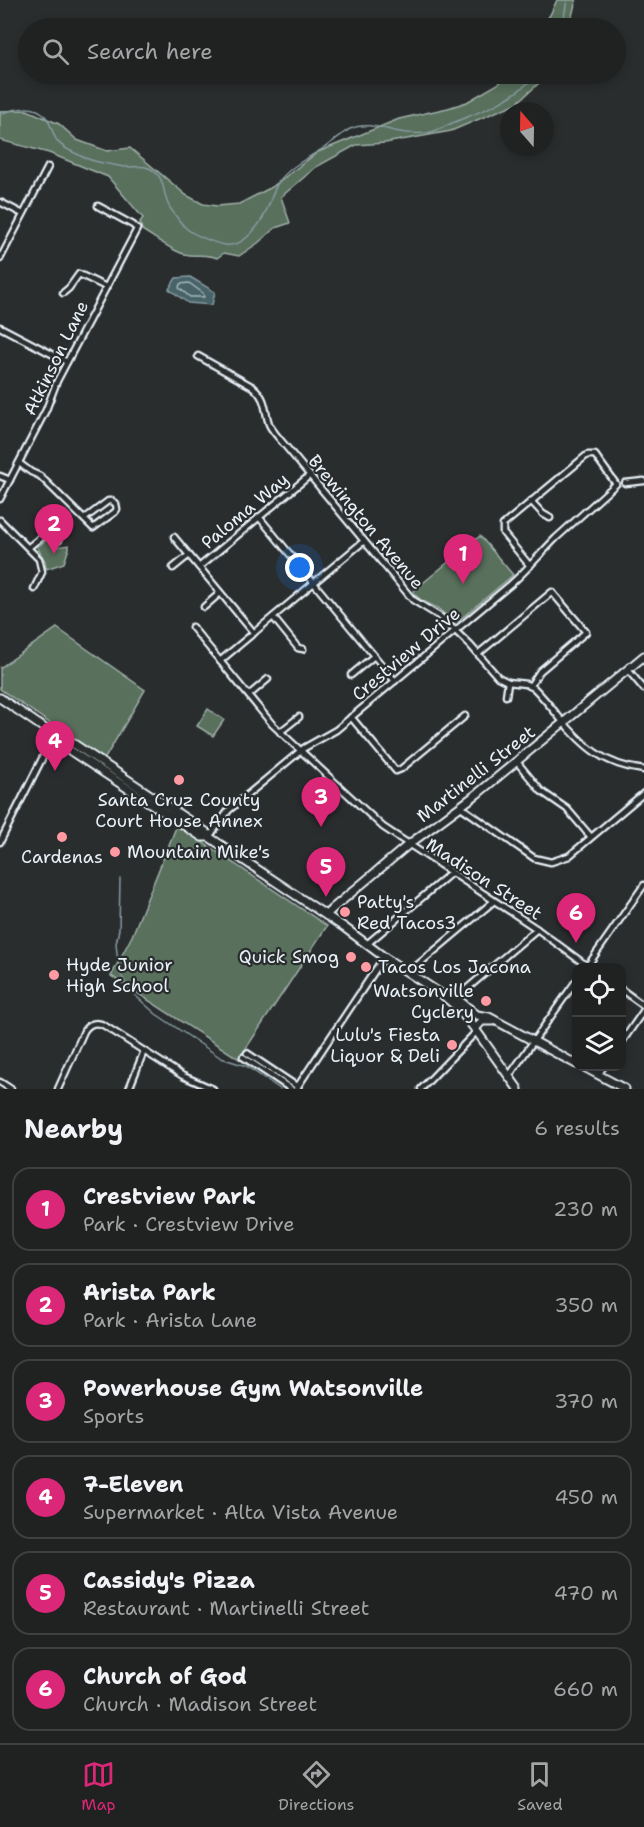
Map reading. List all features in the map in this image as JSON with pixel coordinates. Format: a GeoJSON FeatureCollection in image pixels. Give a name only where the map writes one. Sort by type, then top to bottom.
{"type":"FeatureCollection","features":[{"type":"Feature","properties":{"kind":"main road","name":"Martinelli Street"},"geometry":{"type":"LineString","coordinates":[[326,915],[408,845],[461,807],[644,656]]}},
{"type":"Feature","properties":{"kind":"main road"},"geometry":{"type":"LineString","coordinates":[[1,701],[54,735],[60,744],[132,792],[202,837],[209,837],[443,995],[457,1007],[476,1030],[518,1089]]}},
{"type":"Feature","properties":{"kind":"main road"},"geometry":{"type":"LineString","coordinates":[[443,995],[456,998],[477,1015],[488,1017],[572,1062]]}},
{"type":"Feature","properties":{"kind":"main road"},"geometry":{"type":"LineString","coordinates":[[476,1030],[484,1021],[498,1023]]}},
{"type":"Feature","properties":{"kind":"main road"},"geometry":{"type":"LineString","coordinates":[[591,1071],[625,1089]]}},
{"type":"Feature","properties":{"kind":"street"},"geometry":{"type":"LineString","coordinates":[[0,259],[48,167]]}},
{"type":"Feature","properties":{"kind":"street"},"geometry":{"type":"LineString","coordinates":[[0,202],[23,214]]}},
{"type":"Feature","properties":{"kind":"street","name":"Atkinson Lane"},"geometry":{"type":"LineString","coordinates":[[0,499],[46,410],[57,381],[137,229],[98,206]]}},
{"type":"Feature","properties":{"kind":"street"},"geometry":{"type":"LineString","coordinates":[[63,293],[80,273],[106,287]]}},
{"type":"Feature","properties":{"kind":"street"},"geometry":{"type":"LineString","coordinates":[[0,327],[67,362]]}},
{"type":"Feature","properties":{"kind":"street","name":"Brewington Avenue"},"geometry":{"type":"LineString","coordinates":[[198,356],[260,393],[270,426],[409,597],[435,612],[455,630],[495,675],[508,682],[530,686]]}},
{"type":"Feature","properties":{"kind":"street","name":"Crestview Drive"},"geometry":{"type":"LineString","coordinates":[[209,837],[229,810],[300,751],[332,732],[395,681],[530,566],[556,538],[616,484],[594,452],[587,455],[531,501]]}},
{"type":"Feature","properties":{"kind":"street"},"geometry":{"type":"LineString","coordinates":[[19,463],[40,476],[93,528],[115,512],[117,505],[114,501],[108,501],[84,519]]}},
{"type":"Feature","properties":{"kind":"street"},"geometry":{"type":"LineString","coordinates":[[0,476],[10,480]]}},
{"type":"Feature","properties":{"kind":"street","name":"Paloma Way"},"geometry":{"type":"LineString","coordinates":[[199,567],[309,476]]}},
{"type":"Feature","properties":{"kind":"street"},"geometry":{"type":"LineString","coordinates":[[625,483],[644,481]]}},
{"type":"Feature","properties":{"kind":"street"},"geometry":{"type":"LineString","coordinates":[[530,566],[501,530],[505,523],[531,501],[550,518]]}},
{"type":"Feature","properties":{"kind":"street"},"geometry":{"type":"LineString","coordinates":[[259,517],[395,681]]}},
{"type":"Feature","properties":{"kind":"street"},"geometry":{"type":"LineString","coordinates":[[0,520],[38,557],[42,567],[34,589]]}},
{"type":"Feature","properties":{"kind":"street"},"geometry":{"type":"LineString","coordinates":[[29,547],[36,540],[48,534],[52,534],[59,540]]}},
{"type":"Feature","properties":{"kind":"street"},"geometry":{"type":"LineString","coordinates":[[174,537],[254,633]]}},
{"type":"Feature","properties":{"kind":"street"},"geometry":{"type":"LineString","coordinates":[[220,661],[364,541]]}},
{"type":"Feature","properties":{"kind":"street"},"geometry":{"type":"LineString","coordinates":[[173,568],[189,555]]}},
{"type":"Feature","properties":{"kind":"street"},"geometry":{"type":"LineString","coordinates":[[478,654],[552,592],[586,632],[540,671],[530,686],[537,691],[582,744],[599,756],[623,766],[644,770]]}},
{"type":"Feature","properties":{"kind":"street"},"geometry":{"type":"LineString","coordinates":[[204,607],[220,593]]}},
{"type":"Feature","properties":{"kind":"street"},"geometry":{"type":"LineString","coordinates":[[273,617],[298,648],[303,649]]}},
{"type":"Feature","properties":{"kind":"street","name":"Madison Street"},"geometry":{"type":"LineString","coordinates":[[192,627],[280,732],[383,827],[537,929],[583,963]]}},
{"type":"Feature","properties":{"kind":"street"},"geometry":{"type":"LineString","coordinates":[[351,675],[374,656]]}},
{"type":"Feature","properties":{"kind":"street"},"geometry":{"type":"LineString","coordinates":[[628,670],[644,689]]}},
{"type":"Feature","properties":{"kind":"street"},"geometry":{"type":"LineString","coordinates":[[249,695],[268,679]]}},
{"type":"Feature","properties":{"kind":"street"},"geometry":{"type":"LineString","coordinates":[[506,696],[508,682]]}},
{"type":"Feature","properties":{"kind":"street"},"geometry":{"type":"LineString","coordinates":[[351,717],[396,771],[465,716]]}},
{"type":"Feature","properties":{"kind":"street"},"geometry":{"type":"LineString","coordinates":[[280,732],[299,717]]}},
{"type":"Feature","properties":{"kind":"street"},"geometry":{"type":"LineString","coordinates":[[0,842],[54,735]]}},
{"type":"Feature","properties":{"kind":"street"},"geometry":{"type":"LineString","coordinates":[[517,762],[541,791],[567,809],[591,837]]}},
{"type":"Feature","properties":{"kind":"street"},"geometry":{"type":"LineString","coordinates":[[461,807],[534,858],[552,862],[562,860],[644,793]]}},
{"type":"Feature","properties":{"kind":"street"},"geometry":{"type":"LineString","coordinates":[[366,944],[451,873]]}},
{"type":"Feature","properties":{"kind":"street"},"geometry":{"type":"LineString","coordinates":[[591,963],[644,885]]}},
{"type":"Feature","properties":{"kind":"street"},"geometry":{"type":"LineString","coordinates":[[408,973],[494,901]]}},
{"type":"Feature","properties":{"kind":"street"},"geometry":{"type":"LineString","coordinates":[[456,998],[537,929]]}},
{"type":"Feature","properties":{"kind":"street"},"geometry":{"type":"LineString","coordinates":[[245,1055],[295,1088],[384,957]]}},
{"type":"Feature","properties":{"kind":"street"},"geometry":{"type":"LineString","coordinates":[[509,1076],[572,987]]}},
{"type":"Feature","properties":{"kind":"street"},"geometry":{"type":"LineString","coordinates":[[626,993],[644,1006]]}},
{"type":"Feature","properties":{"kind":"street"},"geometry":{"type":"LineString","coordinates":[[626,1035],[644,1010]]}},
{"type":"Feature","properties":{"kind":"street"},"geometry":{"type":"LineString","coordinates":[[58,1089],[82,1035],[93,1023],[101,1023],[183,1076],[209,1088]]}},
{"type":"Feature","properties":{"kind":"street"},"geometry":{"type":"LineString","coordinates":[[422,1089],[476,1030]]}},
{"type":"Feature","properties":{"kind":"street"},"geometry":{"type":"LineString","coordinates":[[129,1089],[144,1051]]}},
{"type":"Feature","properties":{"kind":"street"},"geometry":{"type":"LineString","coordinates":[[598,1075],[601,1071]]}},
{"type":"Feature","properties":{"kind":"street"},"geometry":{"type":"LineString","coordinates":[[0,1082],[11,1089]]}},
{"type":"Feature","properties":{"kind":"green space"},"geometry":{"type":"Polygon","coordinates":[[[557,0],[576,0],[572,18],[548,18],[557,0]]]}},
{"type":"Feature","properties":{"kind":"green space"},"geometry":{"type":"Polygon","coordinates":[[[498,84],[538,84],[518,102],[500,102],[500,110],[451,131],[385,143],[356,145],[316,167],[281,197],[290,223],[275,228],[239,256],[224,253],[217,258],[184,254],[142,230],[140,222],[143,218],[108,177],[49,153],[0,140],[0,111],[27,110],[59,124],[77,140],[107,151],[130,148],[186,195],[203,204],[217,206],[239,204],[272,187],[318,152],[399,119],[467,102],[498,84]]]}},
{"type":"Feature","properties":{"kind":"green space"},"geometry":{"type":"Polygon","coordinates":[[[480,536],[513,575],[458,621],[453,621],[412,592],[480,536]]]}},
{"type":"Feature","properties":{"kind":"green space"},"geometry":{"type":"Polygon","coordinates":[[[48,539],[56,547],[69,545],[69,548],[64,563],[46,569],[45,561],[37,547],[48,539]]]}},
{"type":"Feature","properties":{"kind":"green space"},"geometry":{"type":"Polygon","coordinates":[[[57,628],[145,690],[104,760],[0,689],[0,668],[57,628]]]}},
{"type":"Feature","properties":{"kind":"green space"},"geometry":{"type":"Polygon","coordinates":[[[208,709],[224,720],[213,736],[197,726],[208,709]]]}},
{"type":"Feature","properties":{"kind":"green space"},"geometry":{"type":"Polygon","coordinates":[[[177,825],[327,926],[239,1059],[111,976],[132,936],[177,825]]]}},
{"type":"Feature","properties":{"kind":"water"},"geometry":{"type":"Polygon","coordinates":[[[190,277],[215,292],[212,305],[188,303],[169,289],[176,278],[190,277]]]}},
{"type":"Feature","properties":{"kind":"waterway"},"geometry":{"type":"LineString","coordinates":[[564,18],[567,0]]}},
{"type":"Feature","properties":{"kind":"waterway"},"geometry":{"type":"LineString","coordinates":[[0,115],[24,108],[36,110],[46,117],[58,142],[69,150],[100,162],[151,169],[161,179],[166,200],[185,227],[211,241],[232,245],[245,239],[256,228],[278,183],[288,171],[350,129],[365,126],[408,133],[433,132],[487,109],[527,84]]}},
{"type":"Feature","properties":{"kind":"waterway"},"geometry":{"type":"LineString","coordinates":[[120,879],[119,929],[116,944],[119,971],[129,990],[156,1014],[221,1058],[246,1066],[280,1089]]}},
{"type":"Feature","properties":{"kind":"place","name":"Arista Park"},"geometry":{"type":"Point","coordinates":[54,554]}},
{"type":"Feature","properties":{"kind":"place","name":"Crestview Park"},"geometry":{"type":"Point","coordinates":[463,584]}},
{"type":"Feature","properties":{"kind":"place","name":"7-Eleven"},"geometry":{"type":"Point","coordinates":[55,771]}},
{"type":"Feature","properties":{"kind":"place","name":"Santa Cruz County Court House Annex"},"geometry":{"type":"Point","coordinates":[179,780]}},
{"type":"Feature","properties":{"kind":"place","name":"Powerhouse Gym Watsonville"},"geometry":{"type":"Point","coordinates":[321,827]}},
{"type":"Feature","properties":{"kind":"place","name":"Cardenas"},"geometry":{"type":"Point","coordinates":[62,837]}},
{"type":"Feature","properties":{"kind":"place","name":"Mountain Mike's"},"geometry":{"type":"Point","coordinates":[115,852]}},
{"type":"Feature","properties":{"kind":"place","name":"Cassidy's Pizza"},"geometry":{"type":"Point","coordinates":[326,897]}},
{"type":"Feature","properties":{"kind":"place","name":"Patty's Red Tacos3"},"geometry":{"type":"Point","coordinates":[345,912]}},
{"type":"Feature","properties":{"kind":"place","name":"Church of God"},"geometry":{"type":"Point","coordinates":[576,943]}},
{"type":"Feature","properties":{"kind":"place","name":"Quick Smog"},"geometry":{"type":"Point","coordinates":[351,957]}},
{"type":"Feature","properties":{"kind":"place","name":"Tacos Los Jacona"},"geometry":{"type":"Point","coordinates":[366,967]}},
{"type":"Feature","properties":{"kind":"place","name":"Hyde Junior High School"},"geometry":{"type":"Point","coordinates":[54,975]}},
{"type":"Feature","properties":{"kind":"place","name":"Watsonville Cyclery"},"geometry":{"type":"Point","coordinates":[486,1001]}},
{"type":"Feature","properties":{"kind":"place","name":"Lulu's Fiesta Liquor & Deli"},"geometry":{"type":"Point","coordinates":[452,1045]}}]}
